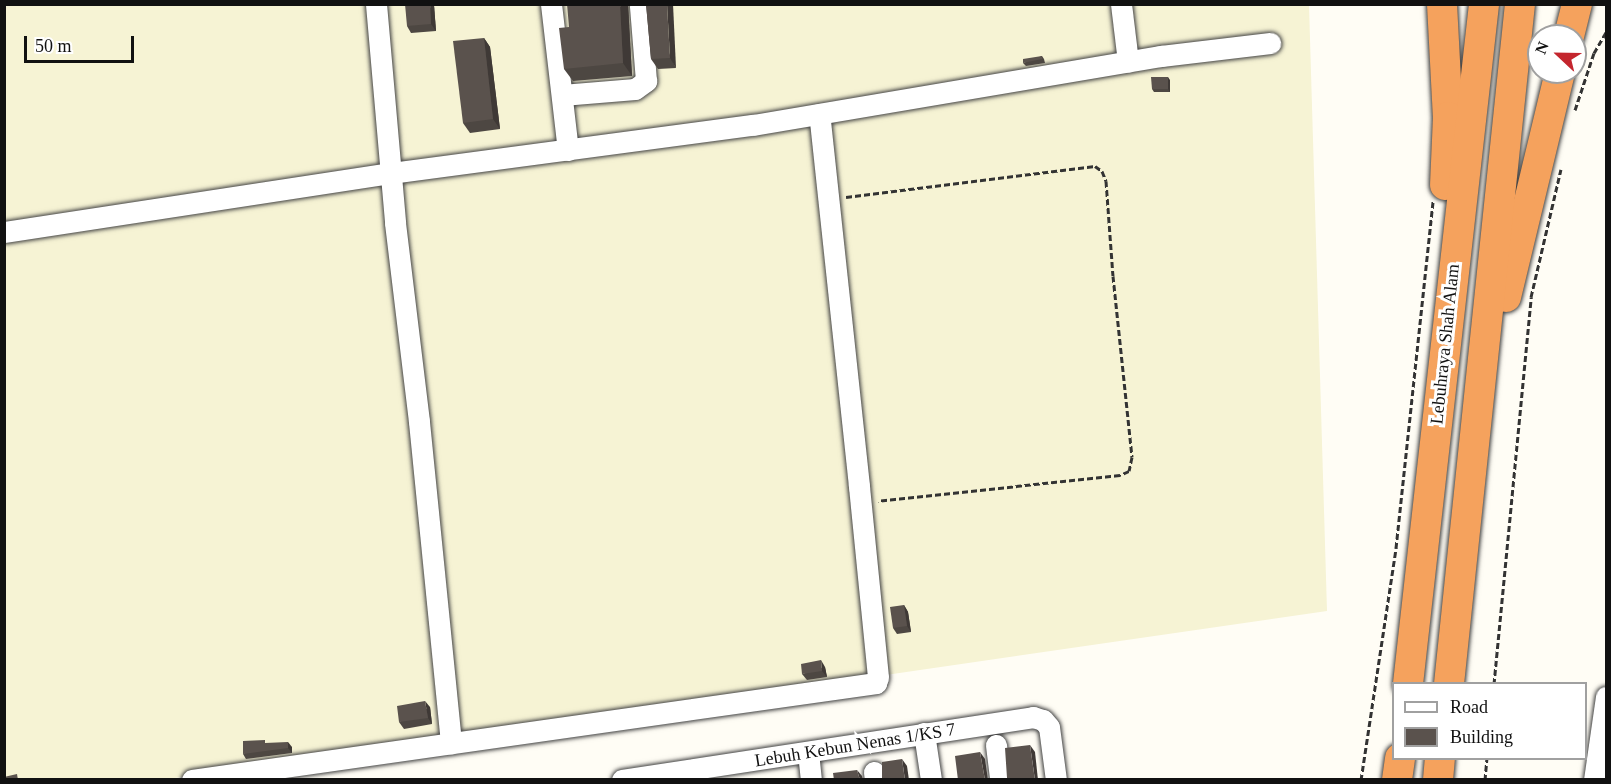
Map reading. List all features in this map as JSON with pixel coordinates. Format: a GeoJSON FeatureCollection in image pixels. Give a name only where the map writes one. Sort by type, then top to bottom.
{"type":"FeatureCollection","features":[{"type":"Feature","properties":{"kind":"highway"},"geometry":{"type":"LineString","coordinates":[[1439,398],[1448,117],[1442,4]]}},
{"type":"Feature","properties":{"kind":"highway","name":"Lebuhraya Shah Alam"},"geometry":{"type":"LineString","coordinates":[[1408,682],[1484,4]]}},
{"type":"Feature","properties":{"kind":"highway"},"geometry":{"type":"LineString","coordinates":[[1449,682],[1520,4]]}},
{"type":"Feature","properties":{"kind":"highway"},"geometry":{"type":"LineString","coordinates":[[1572,24],[1577,4]]}},
{"type":"Feature","properties":{"kind":"highway"},"geometry":{"type":"LineString","coordinates":[[1457,682],[1465,545],[1503,308],[1557,84]]}},
{"type":"Feature","properties":{"kind":"highway"},"geometry":{"type":"LineString","coordinates":[[1397,780],[1400,760]]}},
{"type":"Feature","properties":{"kind":"highway"},"geometry":{"type":"LineString","coordinates":[[1438,780],[1440,760]]}},
{"type":"Feature","properties":{"kind":"highway"},"geometry":{"type":"LineString","coordinates":[[1452,780],[1453,760]]}},
{"type":"Feature","properties":{"kind":"street"},"geometry":{"type":"LineString","coordinates":[[376,4],[391,173],[451,743]]}},
{"type":"Feature","properties":{"kind":"street"},"geometry":{"type":"LineString","coordinates":[[551,4],[568,150]]}},
{"type":"Feature","properties":{"kind":"street"},"geometry":{"type":"LineString","coordinates":[[1121,4],[1128,62]]}},
{"type":"Feature","properties":{"kind":"street"},"geometry":{"type":"LineString","coordinates":[[562,95],[635,89],[646,81],[640,6]]}},
{"type":"Feature","properties":{"kind":"street"},"geometry":{"type":"LineString","coordinates":[[4,232],[391,173],[819,114],[1128,62],[1270,42]]}},
{"type":"Feature","properties":{"kind":"street"},"geometry":{"type":"LineString","coordinates":[[192,780],[874,685],[878,677],[819,114]]}},
{"type":"Feature","properties":{"kind":"street"},"geometry":{"type":"LineString","coordinates":[[1594,780],[1606,696]]}},
{"type":"Feature","properties":{"kind":"street","name":"Lebuh Kebun Nenas 1/KS 7"},"geometry":{"type":"LineString","coordinates":[[622,780],[749,771],[808,752],[1033,717],[1043,720],[1049,727],[1056,780]]}},
{"type":"Feature","properties":{"kind":"street"},"geometry":{"type":"LineString","coordinates":[[924,733],[930,780]]}},
{"type":"Feature","properties":{"kind":"street"},"geometry":{"type":"LineString","coordinates":[[996,745],[1000,780]]}},
{"type":"Feature","properties":{"kind":"street"},"geometry":{"type":"LineString","coordinates":[[808,752],[811,780]]}},
{"type":"Feature","properties":{"kind":"path"},"geometry":{"type":"LineString","coordinates":[[1573,120],[1594,53],[1606,32]]}},
{"type":"Feature","properties":{"kind":"path"},"geometry":{"type":"LineString","coordinates":[[1494,682],[1531,297],[1564,159]]}},
{"type":"Feature","properties":{"kind":"path"},"geometry":{"type":"LineString","coordinates":[[829,199],[1095,166],[1102,171],[1106,181],[1113,276],[1132,458],[1129,471],[1120,475],[861,504]]}},
{"type":"Feature","properties":{"kind":"path"},"geometry":{"type":"LineString","coordinates":[[1361,780],[1396,548],[1433,198]]}},
{"type":"Feature","properties":{"kind":"path"},"geometry":{"type":"LineString","coordinates":[[1485,780],[1487,760]]}},
{"type":"Feature","properties":{"kind":"shaded area"},"geometry":{"type":"Polygon","coordinates":[[[5,5],[1309,5],[1327,611],[168,779],[5,780],[5,5]]]}},
{"type":"Feature","properties":{"kind":"building"},"geometry":{"type":"Polygon","coordinates":[[[405,4],[430,4],[431,24],[407,26],[405,4]]]}},
{"type":"Feature","properties":{"kind":"building"},"geometry":{"type":"Polygon","coordinates":[[[567,4],[620,4],[623,63],[564,69],[559,28],[569,27],[567,4]]]}},
{"type":"Feature","properties":{"kind":"building"},"geometry":{"type":"Polygon","coordinates":[[[646,4],[667,4],[670,58],[651,59],[646,4]]]}},
{"type":"Feature","properties":{"kind":"building"},"geometry":{"type":"Polygon","coordinates":[[[484,38],[493,119],[463,123],[453,41],[484,38]]]}},
{"type":"Feature","properties":{"kind":"building"},"geometry":{"type":"Polygon","coordinates":[[[1042,56],[1042,59],[1023,63],[1023,59],[1042,56]]]}},
{"type":"Feature","properties":{"kind":"building"},"geometry":{"type":"Polygon","coordinates":[[[1151,77],[1168,77],[1168,89],[1152,89],[1151,77]]]}},
{"type":"Feature","properties":{"kind":"building"},"geometry":{"type":"Polygon","coordinates":[[[904,605],[907,626],[893,628],[890,607],[904,605]]]}},
{"type":"Feature","properties":{"kind":"building"},"geometry":{"type":"Polygon","coordinates":[[[821,660],[822,671],[802,674],[801,664],[821,660]]]}},
{"type":"Feature","properties":{"kind":"building"},"geometry":{"type":"Polygon","coordinates":[[[425,701],[428,718],[399,722],[397,706],[425,701]]]}},
{"type":"Feature","properties":{"kind":"building"},"geometry":{"type":"Polygon","coordinates":[[[265,740],[265,743],[288,742],[288,748],[243,754],[243,741],[265,740]]]}},
{"type":"Feature","properties":{"kind":"building"},"geometry":{"type":"Polygon","coordinates":[[[1030,745],[1035,780],[1006,780],[1005,748],[1030,745]]]}},
{"type":"Feature","properties":{"kind":"building"},"geometry":{"type":"Polygon","coordinates":[[[980,752],[985,780],[958,780],[955,756],[980,752]]]}},
{"type":"Feature","properties":{"kind":"building"},"geometry":{"type":"Polygon","coordinates":[[[902,759],[905,780],[880,780],[882,762],[902,759]]]}},
{"type":"Feature","properties":{"kind":"building"},"geometry":{"type":"Polygon","coordinates":[[[857,770],[860,780],[834,780],[833,773],[857,770]]]}},
{"type":"Feature","properties":{"kind":"building"},"geometry":{"type":"Polygon","coordinates":[[[17,774],[18,780],[4,780],[4,777],[17,774]]]}}]}
